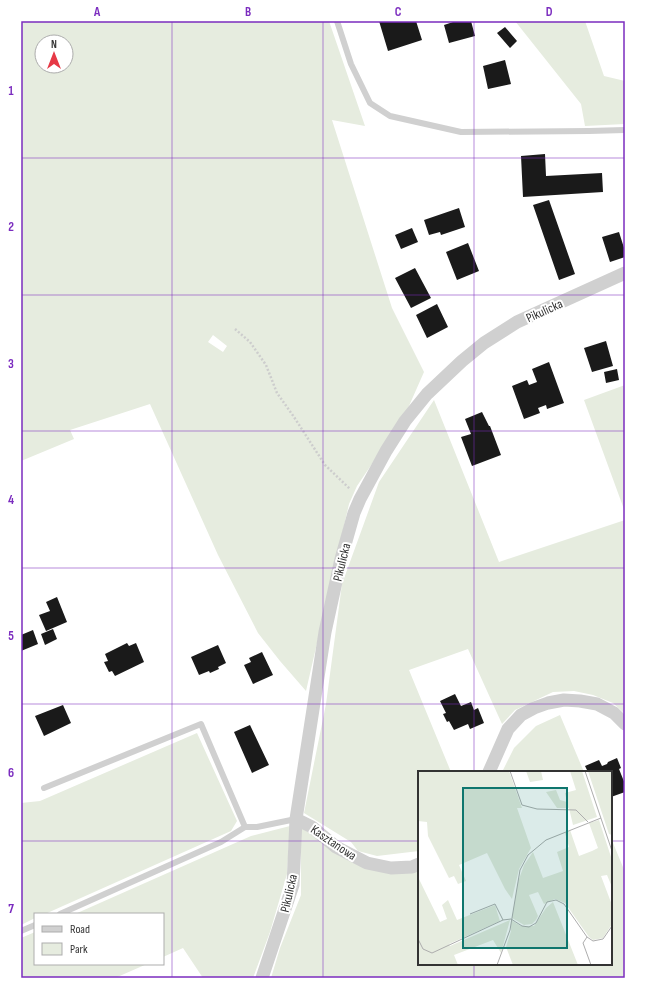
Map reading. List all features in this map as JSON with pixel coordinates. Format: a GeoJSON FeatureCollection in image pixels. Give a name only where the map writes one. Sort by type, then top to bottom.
{"type":"FeatureCollection","features":[{"type":"Feature","properties":{"kind":"street","name":"Pikulicka"},"geometry":{"type":"LineString","coordinates":[[262,978],[293,885],[296,819],[325,632],[341,559],[354,513],[360,499],[386,451],[405,421],[427,394],[462,361],[484,343],[517,322],[625,273]]}},
{"type":"Feature","properties":{"kind":"street"},"geometry":{"type":"LineString","coordinates":[[489,771],[508,729],[521,715],[534,708],[564,700],[580,701],[597,704],[614,713],[625,724]]}},
{"type":"Feature","properties":{"kind":"street","name":"Kasztanowa"},"geometry":{"type":"LineString","coordinates":[[296,819],[312,827],[336,847],[367,863],[391,868],[412,867],[418,864]]}},
{"type":"Feature","properties":{"kind":"lane"},"geometry":{"type":"LineString","coordinates":[[337,21],[351,64],[370,103],[390,116],[461,132],[625,130]]}},
{"type":"Feature","properties":{"kind":"lane"},"geometry":{"type":"LineString","coordinates":[[44,788],[201,724],[245,827]]}},
{"type":"Feature","properties":{"kind":"lane"},"geometry":{"type":"LineString","coordinates":[[62,913],[221,842],[245,827],[257,827],[296,819]]}},
{"type":"Feature","properties":{"kind":"lane"},"geometry":{"type":"LineString","coordinates":[[21,931],[34,925]]}},
{"type":"Feature","properties":{"kind":"path"},"geometry":{"type":"LineString","coordinates":[[235,329],[250,342],[266,365],[277,393],[325,465],[360,499]]}},
{"type":"Feature","properties":{"kind":"green space"},"geometry":{"type":"Polygon","coordinates":[[[21,21],[329,21],[365,126],[332,120],[392,308],[424,372],[405,415],[357,486],[349,504],[306,691],[258,633],[218,555],[150,404],[70,430],[74,439],[21,461],[21,21]],[[213,335],[208,342],[223,352],[227,346],[213,335]]]}},
{"type":"Feature","properties":{"kind":"green space"},"geometry":{"type":"Polygon","coordinates":[[[515,21],[585,21],[604,76],[625,81],[625,124],[585,126],[581,104],[515,21]]]}},
{"type":"Feature","properties":{"kind":"green space"},"geometry":{"type":"Polygon","coordinates":[[[625,385],[625,512],[584,400],[625,385]]]}},
{"type":"Feature","properties":{"kind":"green space"},"geometry":{"type":"Polygon","coordinates":[[[434,400],[499,562],[625,520],[625,714],[613,703],[593,695],[574,691],[553,692],[515,710],[502,724],[468,649],[409,670],[451,771],[418,771],[418,851],[377,856],[358,851],[351,842],[304,813],[326,704],[342,584],[379,482],[434,400]]]}},
{"type":"Feature","properties":{"kind":"green space"},"geometry":{"type":"Polygon","coordinates":[[[560,715],[584,771],[502,771],[514,748],[536,726],[560,715]]]}},
{"type":"Feature","properties":{"kind":"green space"},"geometry":{"type":"Polygon","coordinates":[[[197,733],[237,821],[231,831],[47,913],[34,913],[34,918],[21,925],[21,803],[40,801],[197,733]]]}},
{"type":"Feature","properties":{"kind":"green space"},"geometry":{"type":"Polygon","coordinates":[[[290,826],[287,874],[270,932],[253,978],[203,978],[183,948],[164,957],[164,913],[77,913],[251,836],[290,826]]]}},
{"type":"Feature","properties":{"kind":"green space"},"geometry":{"type":"Polygon","coordinates":[[[301,827],[335,852],[418,869],[418,965],[612,965],[612,840],[625,872],[625,978],[271,978],[280,948],[301,895],[301,827]]]}},
{"type":"Feature","properties":{"kind":"green space"},"geometry":{"type":"Polygon","coordinates":[[[34,932],[34,965],[145,965],[115,978],[21,978],[21,938],[34,932]]]}},
{"type":"Feature","properties":{"kind":"building"},"geometry":{"type":"Polygon","coordinates":[[[379,21],[416,21],[422,40],[388,51],[379,21]]]}},
{"type":"Feature","properties":{"kind":"building"},"geometry":{"type":"Polygon","coordinates":[[[456,21],[471,21],[475,36],[449,43],[444,25],[456,21]]]}},
{"type":"Feature","properties":{"kind":"building"},"geometry":{"type":"Polygon","coordinates":[[[505,27],[517,41],[510,48],[497,33],[505,27]]]}},
{"type":"Feature","properties":{"kind":"building"},"geometry":{"type":"Polygon","coordinates":[[[505,60],[511,84],[488,89],[483,66],[505,60]]]}},
{"type":"Feature","properties":{"kind":"building"},"geometry":{"type":"Polygon","coordinates":[[[545,154],[546,176],[602,173],[603,192],[523,197],[521,156],[545,154]]]}},
{"type":"Feature","properties":{"kind":"building"},"geometry":{"type":"Polygon","coordinates":[[[549,200],[575,274],[559,280],[533,205],[549,200]]]}},
{"type":"Feature","properties":{"kind":"building"},"geometry":{"type":"Polygon","coordinates":[[[459,208],[465,227],[441,235],[440,232],[429,235],[424,220],[459,208]]]}},
{"type":"Feature","properties":{"kind":"building"},"geometry":{"type":"Polygon","coordinates":[[[412,228],[418,242],[401,249],[395,235],[412,228]]]}},
{"type":"Feature","properties":{"kind":"building"},"geometry":{"type":"Polygon","coordinates":[[[619,232],[625,251],[625,257],[610,262],[602,237],[619,232]]]}},
{"type":"Feature","properties":{"kind":"building"},"geometry":{"type":"Polygon","coordinates":[[[468,243],[479,271],[457,280],[446,252],[468,243]]]}},
{"type":"Feature","properties":{"kind":"building"},"geometry":{"type":"Polygon","coordinates":[[[415,268],[431,298],[411,308],[395,278],[415,268]]]}},
{"type":"Feature","properties":{"kind":"building"},"geometry":{"type":"Polygon","coordinates":[[[437,304],[448,327],[427,338],[416,315],[437,304]]]}},
{"type":"Feature","properties":{"kind":"building"},"geometry":{"type":"Polygon","coordinates":[[[606,341],[613,366],[592,372],[584,348],[606,341]]]}},
{"type":"Feature","properties":{"kind":"building"},"geometry":{"type":"Polygon","coordinates":[[[549,362],[564,403],[547,409],[546,405],[538,408],[540,413],[524,419],[512,386],[527,380],[529,385],[537,382],[532,369],[549,362]]]}},
{"type":"Feature","properties":{"kind":"building"},"geometry":{"type":"Polygon","coordinates":[[[617,369],[619,380],[606,383],[604,372],[617,369]]]}},
{"type":"Feature","properties":{"kind":"building"},"geometry":{"type":"Polygon","coordinates":[[[482,412],[490,426],[501,455],[472,466],[461,437],[471,434],[465,419],[482,412]]]}},
{"type":"Feature","properties":{"kind":"building"},"geometry":{"type":"Polygon","coordinates":[[[57,597],[67,622],[46,631],[39,615],[50,611],[46,602],[57,597]]]}},
{"type":"Feature","properties":{"kind":"building"},"geometry":{"type":"Polygon","coordinates":[[[53,629],[57,639],[45,645],[41,634],[53,629]]]}},
{"type":"Feature","properties":{"kind":"building"},"geometry":{"type":"Polygon","coordinates":[[[33,630],[38,644],[21,651],[21,635],[33,630]]]}},
{"type":"Feature","properties":{"kind":"building"},"geometry":{"type":"Polygon","coordinates":[[[127,643],[129,646],[136,643],[144,662],[115,676],[112,671],[109,672],[104,662],[108,661],[105,654],[127,643]]]}},
{"type":"Feature","properties":{"kind":"building"},"geometry":{"type":"Polygon","coordinates":[[[218,645],[226,663],[218,667],[219,669],[210,673],[209,671],[199,675],[191,657],[218,645]]]}},
{"type":"Feature","properties":{"kind":"building"},"geometry":{"type":"Polygon","coordinates":[[[262,652],[273,675],[253,684],[244,665],[251,662],[249,658],[262,652]]]}},
{"type":"Feature","properties":{"kind":"building"},"geometry":{"type":"Polygon","coordinates":[[[455,694],[461,706],[471,702],[474,710],[478,708],[484,723],[470,729],[468,724],[454,730],[449,721],[447,722],[443,714],[446,713],[440,701],[455,694]]]}},
{"type":"Feature","properties":{"kind":"building"},"geometry":{"type":"Polygon","coordinates":[[[63,705],[71,723],[44,736],[35,716],[63,705]]]}},
{"type":"Feature","properties":{"kind":"building"},"geometry":{"type":"Polygon","coordinates":[[[250,725],[269,765],[252,773],[234,732],[250,725]]]}},
{"type":"Feature","properties":{"kind":"building"},"geometry":{"type":"Polygon","coordinates":[[[617,758],[621,768],[619,769],[625,784],[625,792],[612,797],[612,771],[588,771],[585,766],[599,760],[602,766],[617,758]]]}}]}
